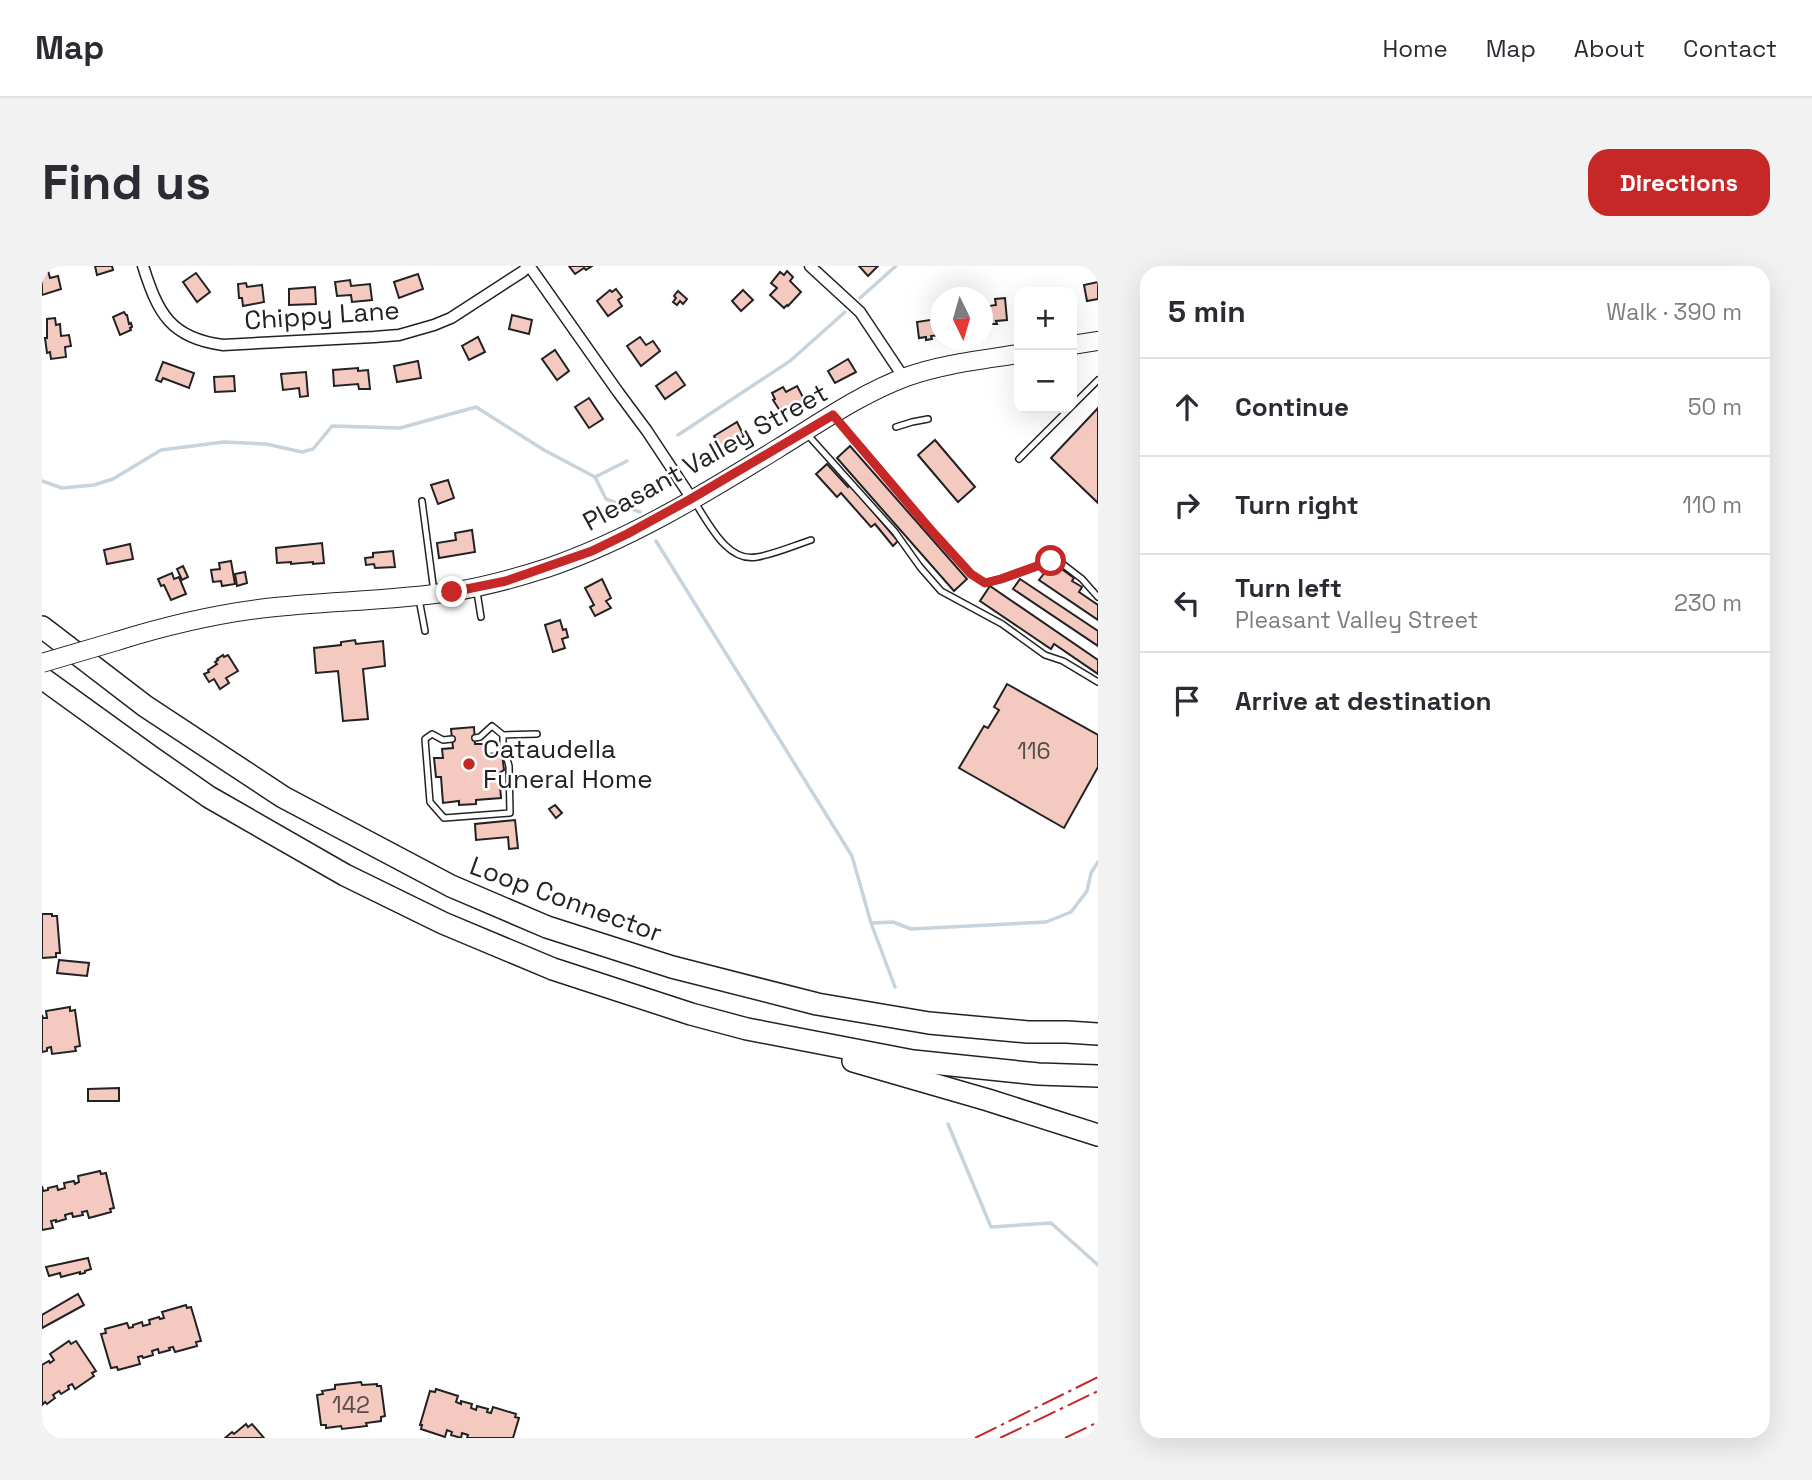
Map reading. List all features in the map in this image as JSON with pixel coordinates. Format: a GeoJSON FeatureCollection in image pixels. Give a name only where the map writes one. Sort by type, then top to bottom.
{"type":"FeatureCollection","features":[{"type":"Feature","properties":{"kind":"highway","name":"Loop Connector"},"geometry":{"type":"LineString","coordinates":[[42,627],[145,706],[283,797],[451,886],[547,927],[672,967],[817,1004],[929,1023],[1028,1032],[1098,1034]]}},
{"type":"Feature","properties":{"kind":"highway"},"geometry":{"type":"LineString","coordinates":[[42,678],[209,797],[345,875],[443,923],[553,969],[691,1014],[913,1061],[1038,1074],[1098,1076]]}},
{"type":"Feature","properties":{"kind":"highway"},"geometry":{"type":"LineString","coordinates":[[747,1028],[1098,1135]]}},
{"type":"Feature","properties":{"kind":"main road"},"geometry":{"type":"LineString","coordinates":[[1077,344],[1098,341]]}},
{"type":"Feature","properties":{"kind":"main road","name":"Pleasant Valley Street"},"geometry":{"type":"LineString","coordinates":[[42,663],[139,634],[235,612],[426,595],[506,581],[592,551],[627,534],[879,389],[942,366],[1014,355]]}},
{"type":"Feature","properties":{"kind":"street","name":"Chippy Lane"},"geometry":{"type":"LineString","coordinates":[[143,266],[150,289],[168,321],[194,339],[223,345],[399,335],[451,318],[530,266],[692,499]]}},
{"type":"Feature","properties":{"kind":"street"},"geometry":{"type":"LineString","coordinates":[[818,269],[860,312],[904,378]]}},
{"type":"Feature","properties":{"kind":"lane"},"geometry":{"type":"LineString","coordinates":[[1077,401],[1098,380]]}},
{"type":"Feature","properties":{"kind":"lane"},"geometry":{"type":"LineString","coordinates":[[1019,460],[1065,413]]}},
{"type":"Feature","properties":{"kind":"lane"},"geometry":{"type":"LineString","coordinates":[[833,415],[921,520],[971,574],[985,583],[1051,561],[1060,562],[1082,579],[1098,597]]}},
{"type":"Feature","properties":{"kind":"lane"},"geometry":{"type":"LineString","coordinates":[[896,427],[928,419]]}},
{"type":"Feature","properties":{"kind":"lane"},"geometry":{"type":"LineString","coordinates":[[806,432],[895,532],[941,591],[1002,624],[1045,655],[1063,661],[1098,682]]}},
{"type":"Feature","properties":{"kind":"lane"},"geometry":{"type":"LineString","coordinates":[[692,499],[727,547],[745,557],[755,558],[810,540]]}},
{"type":"Feature","properties":{"kind":"lane"},"geometry":{"type":"LineString","coordinates":[[422,501],[425,631]]}},
{"type":"Feature","properties":{"kind":"lane"},"geometry":{"type":"LineString","coordinates":[[477,587],[481,617]]}},
{"type":"Feature","properties":{"kind":"lane"},"geometry":{"type":"LineString","coordinates":[[475,738],[492,726],[503,735],[537,734]]}},
{"type":"Feature","properties":{"kind":"lane"},"geometry":{"type":"LineString","coordinates":[[452,739],[443,740],[432,734],[425,740],[430,802],[444,818],[510,813],[509,766],[503,735]]}},
{"type":"Feature","properties":{"kind":"building"},"geometry":{"type":"Polygon","coordinates":[[[95,266],[112,266],[113,270],[97,275],[95,266]]]}},
{"type":"Feature","properties":{"kind":"building"},"geometry":{"type":"Polygon","coordinates":[[[569,266],[592,266],[575,274],[569,266]]]}},
{"type":"Feature","properties":{"kind":"building"},"geometry":{"type":"Polygon","coordinates":[[[859,266],[878,266],[868,276],[859,266]]]}},
{"type":"Feature","properties":{"kind":"building"},"geometry":{"type":"Polygon","coordinates":[[[47,267],[50,278],[58,276],[61,289],[42,295],[42,268],[47,267]]]}},
{"type":"Feature","properties":{"kind":"building"},"geometry":{"type":"Polygon","coordinates":[[[787,271],[793,277],[790,281],[801,292],[784,308],[770,295],[777,288],[771,283],[780,272],[784,275],[787,271]]]}},
{"type":"Feature","properties":{"kind":"building"},"geometry":{"type":"Polygon","coordinates":[[[196,273],[210,292],[197,302],[183,282],[196,273]]]}},
{"type":"Feature","properties":{"kind":"building"},"geometry":{"type":"Polygon","coordinates":[[[418,274],[423,289],[399,298],[394,282],[418,274]]]}},
{"type":"Feature","properties":{"kind":"building"},"geometry":{"type":"Polygon","coordinates":[[[350,280],[351,286],[370,284],[372,300],[352,302],[351,295],[337,296],[335,282],[350,280]]]}},
{"type":"Feature","properties":{"kind":"building"},"geometry":{"type":"Polygon","coordinates":[[[1098,282],[1098,299],[1087,301],[1084,285],[1098,282]]]}},
{"type":"Feature","properties":{"kind":"building"},"geometry":{"type":"Polygon","coordinates":[[[246,283],[247,287],[262,285],[264,302],[243,306],[242,298],[239,298],[238,284],[246,283]]]}},
{"type":"Feature","properties":{"kind":"building"},"geometry":{"type":"Polygon","coordinates":[[[315,287],[316,304],[289,305],[289,289],[315,287]]]}},
{"type":"Feature","properties":{"kind":"building"},"geometry":{"type":"Polygon","coordinates":[[[616,289],[622,297],[618,300],[622,306],[608,316],[597,301],[610,290],[612,292],[616,289]]]}},
{"type":"Feature","properties":{"kind":"building"},"geometry":{"type":"Polygon","coordinates":[[[743,290],[753,300],[741,311],[732,301],[743,290]]]}},
{"type":"Feature","properties":{"kind":"building"},"geometry":{"type":"Polygon","coordinates":[[[678,291],[687,299],[683,304],[680,301],[677,305],[673,302],[678,291]]]}},
{"type":"Feature","properties":{"kind":"building"},"geometry":{"type":"Polygon","coordinates":[[[1005,298],[1007,320],[993,324],[993,305],[996,305],[995,299],[1005,298]]]}},
{"type":"Feature","properties":{"kind":"building"},"geometry":{"type":"Polygon","coordinates":[[[124,312],[132,327],[120,335],[113,317],[124,312]]]}},
{"type":"Feature","properties":{"kind":"building"},"geometry":{"type":"Polygon","coordinates":[[[512,315],[532,320],[529,334],[509,329],[512,315]]]}},
{"type":"Feature","properties":{"kind":"building"},"geometry":{"type":"Polygon","coordinates":[[[55,318],[56,325],[60,324],[61,336],[69,335],[71,346],[65,347],[66,357],[51,359],[50,352],[47,353],[45,338],[47,319],[55,318]]]}},
{"type":"Feature","properties":{"kind":"building"},"geometry":{"type":"Polygon","coordinates":[[[930,320],[930,339],[919,338],[917,322],[930,320]]]}},
{"type":"Feature","properties":{"kind":"building"},"geometry":{"type":"Polygon","coordinates":[[[478,337],[485,352],[469,360],[462,346],[478,337]]]}},
{"type":"Feature","properties":{"kind":"building"},"geometry":{"type":"Polygon","coordinates":[[[640,337],[646,345],[653,341],[660,351],[641,366],[627,346],[640,337]]]}},
{"type":"Feature","properties":{"kind":"building"},"geometry":{"type":"Polygon","coordinates":[[[555,350],[569,371],[557,380],[542,359],[555,350]]]}},
{"type":"Feature","properties":{"kind":"building"},"geometry":{"type":"Polygon","coordinates":[[[848,359],[856,372],[835,383],[828,371],[848,359]]]}},
{"type":"Feature","properties":{"kind":"building"},"geometry":{"type":"Polygon","coordinates":[[[418,361],[421,378],[397,382],[394,366],[418,361]]]}},
{"type":"Feature","properties":{"kind":"building"},"geometry":{"type":"Polygon","coordinates":[[[163,362],[194,373],[189,388],[163,378],[161,382],[156,380],[163,362]]]}},
{"type":"Feature","properties":{"kind":"building"},"geometry":{"type":"Polygon","coordinates":[[[358,368],[358,371],[368,370],[370,389],[359,389],[358,384],[334,386],[333,370],[358,368]]]}},
{"type":"Feature","properties":{"kind":"building"},"geometry":{"type":"Polygon","coordinates":[[[306,372],[308,396],[300,397],[299,388],[283,390],[281,374],[306,372]]]}},
{"type":"Feature","properties":{"kind":"building"},"geometry":{"type":"Polygon","coordinates":[[[676,372],[685,385],[665,399],[656,386],[676,372]]]}},
{"type":"Feature","properties":{"kind":"building"},"geometry":{"type":"Polygon","coordinates":[[[234,376],[235,391],[215,392],[214,377],[234,376]]]}},
{"type":"Feature","properties":{"kind":"building"},"geometry":{"type":"Polygon","coordinates":[[[797,386],[805,401],[782,414],[773,400],[775,399],[772,393],[783,387],[786,392],[797,386]]]}},
{"type":"Feature","properties":{"kind":"building"},"geometry":{"type":"Polygon","coordinates":[[[589,398],[603,419],[589,428],[575,407],[589,398]]]}},
{"type":"Feature","properties":{"kind":"building"},"geometry":{"type":"Polygon","coordinates":[[[1098,408],[1098,503],[1051,458],[1098,408]]]}},
{"type":"Feature","properties":{"kind":"building"},"geometry":{"type":"Polygon","coordinates":[[[737,422],[744,436],[721,449],[714,436],[737,422]]]}},
{"type":"Feature","properties":{"kind":"building"},"geometry":{"type":"Polygon","coordinates":[[[935,440],[975,487],[958,502],[918,455],[935,440]]]}},
{"type":"Feature","properties":{"kind":"building"},"geometry":{"type":"Polygon","coordinates":[[[850,446],[967,579],[954,591],[837,458],[850,446]]]}},
{"type":"Feature","properties":{"kind":"building"},"geometry":{"type":"Polygon","coordinates":[[[827,464],[848,487],[850,485],[898,541],[893,546],[875,524],[871,527],[841,493],[837,497],[816,474],[827,464]]]}},
{"type":"Feature","properties":{"kind":"building"},"geometry":{"type":"Polygon","coordinates":[[[448,480],[454,498],[438,504],[431,485],[448,480]]]}},
{"type":"Feature","properties":{"kind":"building"},"geometry":{"type":"Polygon","coordinates":[[[472,530],[475,552],[439,558],[437,543],[456,540],[455,533],[472,530]]]}},
{"type":"Feature","properties":{"kind":"building"},"geometry":{"type":"Polygon","coordinates":[[[322,543],[324,563],[277,563],[276,548],[322,543]]]}},
{"type":"Feature","properties":{"kind":"building"},"geometry":{"type":"Polygon","coordinates":[[[130,544],[133,559],[107,564],[104,550],[130,544]]]}},
{"type":"Feature","properties":{"kind":"building"},"geometry":{"type":"Polygon","coordinates":[[[393,551],[395,567],[375,568],[374,564],[366,565],[365,558],[373,557],[373,553],[393,551]]]}},
{"type":"Feature","properties":{"kind":"building"},"geometry":{"type":"Polygon","coordinates":[[[231,561],[235,584],[222,586],[221,581],[213,582],[211,570],[220,569],[219,563],[231,561]]]}},
{"type":"Feature","properties":{"kind":"building"},"geometry":{"type":"Polygon","coordinates":[[[1056,565],[1082,587],[1079,592],[1098,605],[1098,620],[1039,580],[1046,571],[1050,573],[1056,565]]]}},
{"type":"Feature","properties":{"kind":"building"},"geometry":{"type":"Polygon","coordinates":[[[183,566],[188,577],[182,580],[177,569],[183,566]]]}},
{"type":"Feature","properties":{"kind":"building"},"geometry":{"type":"Polygon","coordinates":[[[245,572],[247,583],[237,586],[235,574],[245,572]]]}},
{"type":"Feature","properties":{"kind":"building"},"geometry":{"type":"Polygon","coordinates":[[[172,573],[174,579],[179,577],[186,594],[171,600],[158,579],[172,573]]]}},
{"type":"Feature","properties":{"kind":"building"},"geometry":{"type":"Polygon","coordinates":[[[602,579],[611,598],[606,601],[611,608],[595,616],[590,607],[594,605],[585,588],[602,579]]]}},
{"type":"Feature","properties":{"kind":"building"},"geometry":{"type":"Polygon","coordinates":[[[1020,579],[1098,631],[1098,646],[1013,589],[1020,579]]]}},
{"type":"Feature","properties":{"kind":"building"},"geometry":{"type":"Polygon","coordinates":[[[990,586],[1098,660],[1098,674],[1054,644],[1051,649],[980,601],[990,586]]]}},
{"type":"Feature","properties":{"kind":"building"},"geometry":{"type":"Polygon","coordinates":[[[560,620],[568,637],[562,639],[565,648],[553,652],[545,625],[560,620]]]}},
{"type":"Feature","properties":{"kind":"building"},"geometry":{"type":"Polygon","coordinates":[[[355,640],[356,644],[383,641],[385,666],[363,669],[368,719],[343,721],[338,671],[316,673],[314,648],[341,645],[341,642],[355,640]]]}},
{"type":"Feature","properties":{"kind":"building"},"geometry":{"type":"Polygon","coordinates":[[[228,655],[238,671],[226,678],[229,683],[220,689],[214,679],[209,682],[204,674],[217,664],[217,659],[228,655]]]}},
{"type":"Feature","properties":{"kind":"building"},"geometry":{"type":"Polygon","coordinates":[[[1007,684],[1098,735],[1098,767],[1064,828],[959,768],[984,726],[988,728],[999,710],[994,707],[1007,684]]]}},
{"type":"Feature","properties":{"kind":"building","name":"Cataudella Funeral Home"},"geometry":{"type":"Polygon","coordinates":[[[474,727],[475,744],[484,744],[485,754],[502,753],[504,770],[499,773],[501,798],[476,800],[476,804],[459,805],[459,801],[443,803],[441,777],[436,777],[434,758],[443,758],[442,749],[453,748],[451,729],[474,727]]]}},
{"type":"Feature","properties":{"kind":"building"},"geometry":{"type":"Polygon","coordinates":[[[555,805],[562,813],[556,818],[549,809],[555,805]]]}},
{"type":"Feature","properties":{"kind":"building"},"geometry":{"type":"Polygon","coordinates":[[[515,820],[518,848],[509,849],[508,837],[476,840],[475,824],[515,820]]]}},
{"type":"Feature","properties":{"kind":"building"},"geometry":{"type":"Polygon","coordinates":[[[42,914],[57,916],[60,953],[56,953],[56,957],[42,958],[42,914]]]}},
{"type":"Feature","properties":{"kind":"building"},"geometry":{"type":"Polygon","coordinates":[[[59,960],[89,963],[87,976],[57,973],[59,960]]]}},
{"type":"Feature","properties":{"kind":"building"},"geometry":{"type":"Polygon","coordinates":[[[70,1007],[70,1011],[75,1010],[80,1046],[75,1047],[76,1051],[52,1054],[51,1047],[42,1052],[42,1015],[47,1018],[46,1011],[70,1007]]]}},
{"type":"Feature","properties":{"kind":"building"},"geometry":{"type":"Polygon","coordinates":[[[119,1088],[119,1101],[88,1101],[88,1089],[119,1088]]]}},
{"type":"Feature","properties":{"kind":"building"},"geometry":{"type":"Polygon","coordinates":[[[100,1171],[101,1174],[106,1173],[114,1208],[110,1209],[111,1212],[89,1218],[87,1211],[82,1212],[83,1215],[73,1217],[72,1213],[65,1215],[66,1219],[51,1221],[53,1228],[42,1230],[42,1186],[43,1191],[57,1186],[58,1190],[65,1188],[64,1183],[79,1182],[78,1176],[100,1171]]]}},
{"type":"Feature","properties":{"kind":"building"},"geometry":{"type":"Polygon","coordinates":[[[88,1258],[91,1269],[85,1273],[49,1276],[46,1267],[88,1258]]]}},
{"type":"Feature","properties":{"kind":"building"},"geometry":{"type":"Polygon","coordinates":[[[78,1294],[84,1305],[42,1328],[42,1315],[78,1294]]]}},
{"type":"Feature","properties":{"kind":"building"},"geometry":{"type":"Polygon","coordinates":[[[186,1305],[187,1308],[191,1307],[201,1341],[196,1342],[197,1346],[175,1352],[173,1347],[159,1353],[158,1349],[152,1351],[153,1355],[138,1357],[140,1364],[118,1370],[117,1367],[111,1368],[101,1334],[106,1333],[105,1329],[127,1323],[129,1328],[142,1322],[143,1326],[150,1324],[149,1320],[164,1318],[162,1312],[186,1305]]]}},
{"type":"Feature","properties":{"kind":"building"},"geometry":{"type":"Polygon","coordinates":[[[69,1341],[71,1344],[76,1341],[96,1371],[92,1373],[94,1376],[75,1389],[72,1384],[61,1394],[59,1391],[53,1395],[55,1398],[42,1405],[42,1365],[54,1360],[50,1354],[69,1341]]]}},
{"type":"Feature","properties":{"kind":"building"},"geometry":{"type":"Polygon","coordinates":[[[361,1382],[362,1385],[381,1386],[385,1416],[381,1417],[381,1421],[342,1429],[341,1426],[326,1428],[326,1425],[321,1425],[317,1395],[323,1394],[322,1391],[335,1389],[335,1385],[361,1382]]]}},
{"type":"Feature","properties":{"kind":"building"},"geometry":{"type":"Polygon","coordinates":[[[436,1389],[458,1396],[456,1402],[472,1404],[471,1408],[476,1410],[477,1406],[488,1409],[487,1412],[491,1413],[493,1407],[516,1414],[515,1417],[519,1418],[513,1438],[467,1438],[468,1435],[462,1433],[461,1438],[451,1435],[452,1432],[447,1430],[445,1437],[421,1429],[430,1391],[435,1392],[436,1389]]]}},
{"type":"Feature","properties":{"kind":"building"},"geometry":{"type":"Polygon","coordinates":[[[246,1424],[248,1427],[252,1424],[264,1438],[225,1438],[232,1432],[234,1434],[246,1424]]]}},
{"type":"Feature","properties":{"kind":"waterway"},"geometry":{"type":"LineString","coordinates":[[860,298],[896,266]]}},
{"type":"Feature","properties":{"kind":"waterway"},"geometry":{"type":"LineString","coordinates":[[678,435],[790,361],[845,312]]}},
{"type":"Feature","properties":{"kind":"waterway"},"geometry":{"type":"LineString","coordinates":[[42,481],[62,488],[94,485],[113,479],[161,450],[224,442],[266,444],[302,452],[313,449],[332,426],[400,428],[476,407],[544,450],[595,477],[627,461]]}},
{"type":"Feature","properties":{"kind":"waterway"},"geometry":{"type":"LineString","coordinates":[[595,477],[606,499],[640,512]]}},
{"type":"Feature","properties":{"kind":"waterway"},"geometry":{"type":"LineString","coordinates":[[656,541],[852,856],[871,923],[895,987]]}},
{"type":"Feature","properties":{"kind":"waterway"},"geometry":{"type":"LineString","coordinates":[[872,923],[893,922],[911,929],[1046,922],[1071,912],[1087,891],[1091,873],[1098,862]]}},
{"type":"Feature","properties":{"kind":"waterway"},"geometry":{"type":"LineString","coordinates":[[948,1124],[991,1227],[1051,1223],[1098,1265]]}},
{"type":"Feature","properties":{"kind":"power"},"geometry":{"type":"LineString","coordinates":[[975,1438],[1098,1377]]}},
{"type":"Feature","properties":{"kind":"power"},"geometry":{"type":"LineString","coordinates":[[1000,1438],[1098,1391]]}},
{"type":"Feature","properties":{"kind":"power"},"geometry":{"type":"LineString","coordinates":[[1065,1438],[1098,1422]]}},
{"type":"Feature","properties":{"kind":"place","name":"Cataudella Funeral Home"},"geometry":{"type":"Point","coordinates":[469,764]}},
{"type":"Feature","properties":{"kind":"route"},"geometry":{"type":"LineString","coordinates":[[452,592],[506,581],[592,551],[689,500],[833,415],[971,574],[985,583],[1051,561]]}}]}
